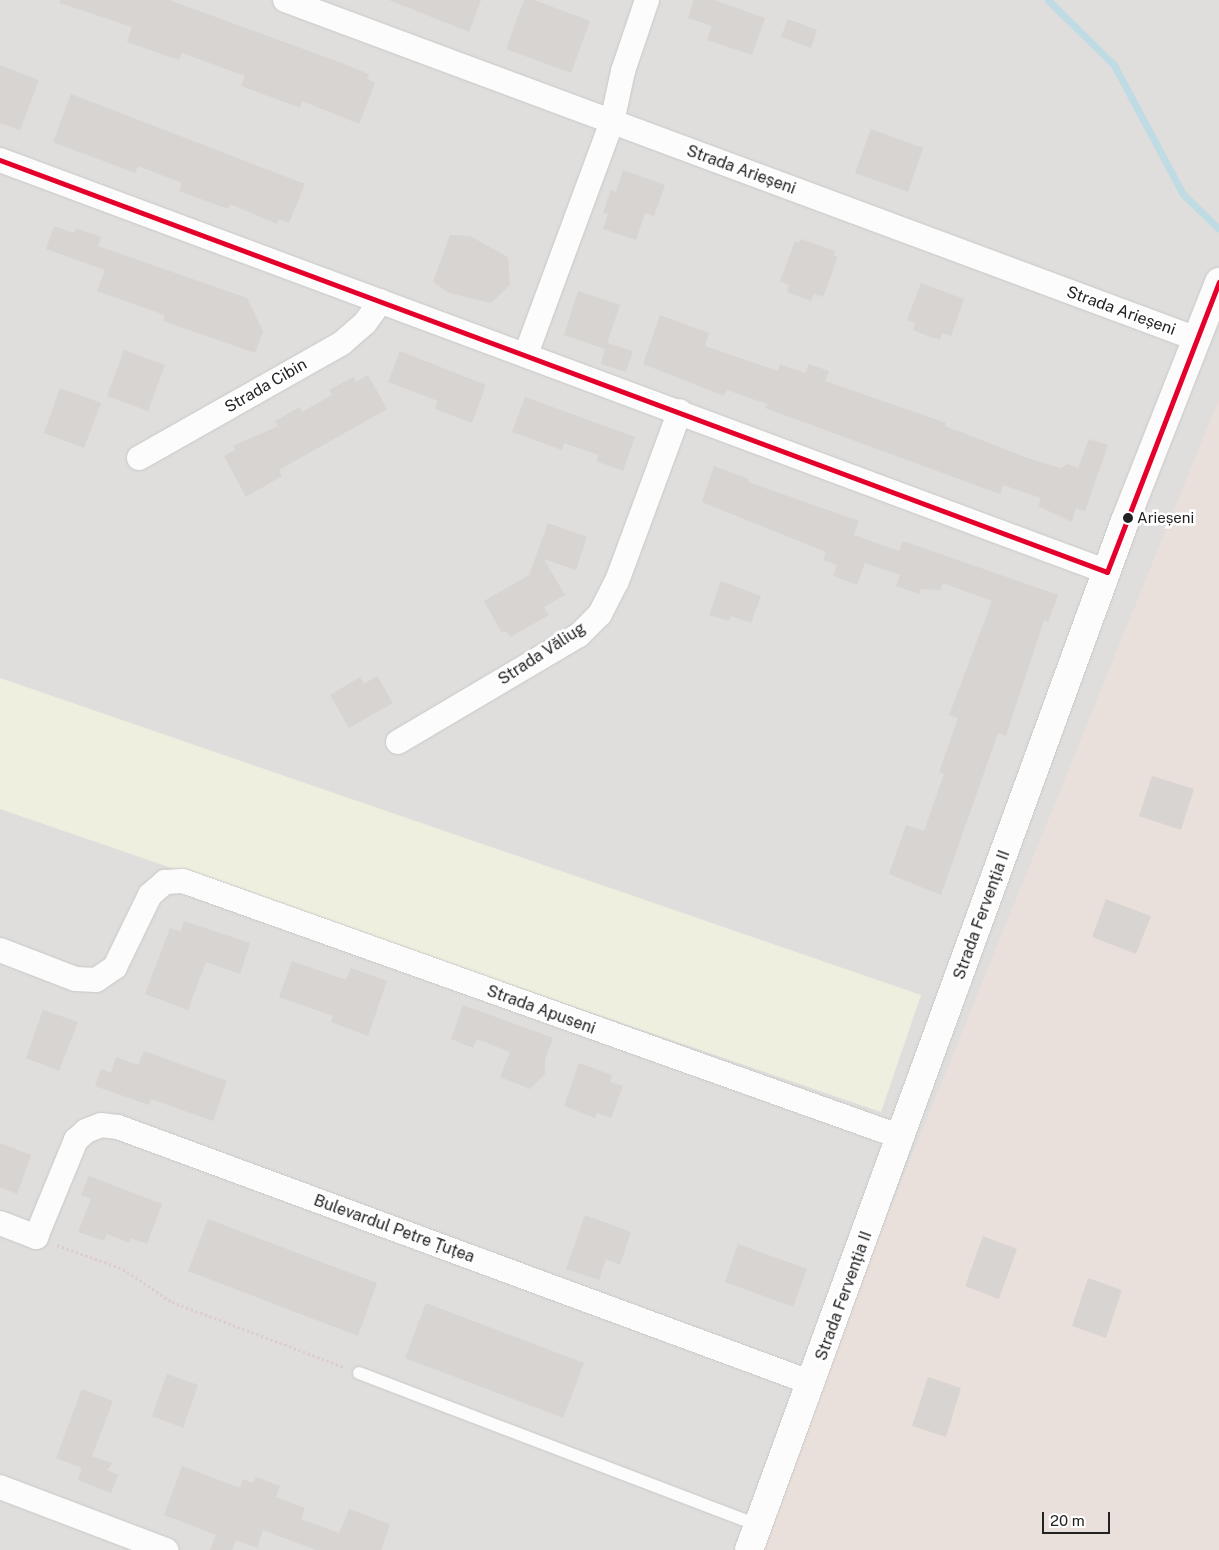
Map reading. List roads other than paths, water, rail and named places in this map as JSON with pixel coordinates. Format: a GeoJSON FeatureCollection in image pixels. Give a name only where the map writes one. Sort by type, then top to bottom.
{"type":"FeatureCollection","features":[{"type":"Feature","properties":{"kind":"street","name":"Strada Arieșeni"},"geometry":{"type":"LineString","coordinates":[[285,0],[1197,339]]}},
{"type":"Feature","properties":{"kind":"street"},"geometry":{"type":"LineString","coordinates":[[526,354],[612,122],[623,71],[648,0]]}},
{"type":"Feature","properties":{"kind":"street"},"geometry":{"type":"LineString","coordinates":[[0,160],[680,411],[876,488],[1107,572]]}},
{"type":"Feature","properties":{"kind":"street","name":"Strada Fervenția II"},"geometry":{"type":"LineString","coordinates":[[749,1550],[812,1383],[1107,572],[1219,282]]}},
{"type":"Feature","properties":{"kind":"street","name":"Strada Cibin"},"geometry":{"type":"LineString","coordinates":[[139,458],[342,343],[364,323],[381,301]]}},
{"type":"Feature","properties":{"kind":"street","name":"Strada Văliug"},"geometry":{"type":"LineString","coordinates":[[398,742],[579,635],[600,614],[618,581],[680,411]]}},
{"type":"Feature","properties":{"kind":"street","name":"Strada Apuseni"},"geometry":{"type":"LineString","coordinates":[[0,950],[75,979],[96,980],[115,966],[150,895],[165,882],[183,880],[901,1137]]}},
{"type":"Feature","properties":{"kind":"street","name":"Bulevardul Petre Țuțea"},"geometry":{"type":"LineString","coordinates":[[0,1223],[36,1237],[76,1140],[86,1131],[101,1125],[118,1127],[812,1383]]}},
{"type":"Feature","properties":{"kind":"street"},"geometry":{"type":"LineString","coordinates":[[0,1487],[166,1550]]}},
{"type":"Feature","properties":{"kind":"lane"},"geometry":{"type":"LineString","coordinates":[[359,1373],[758,1525]]}},
{"type":"Feature","properties":{"kind":"waterway"},"geometry":{"type":"LineString","coordinates":[[1048,0],[1114,65],[1183,194],[1218,228]]}},
{"type":"Feature","properties":{"kind":"place","name":"Arieșeni"},"geometry":{"type":"Point","coordinates":[1128,518]}}]}
